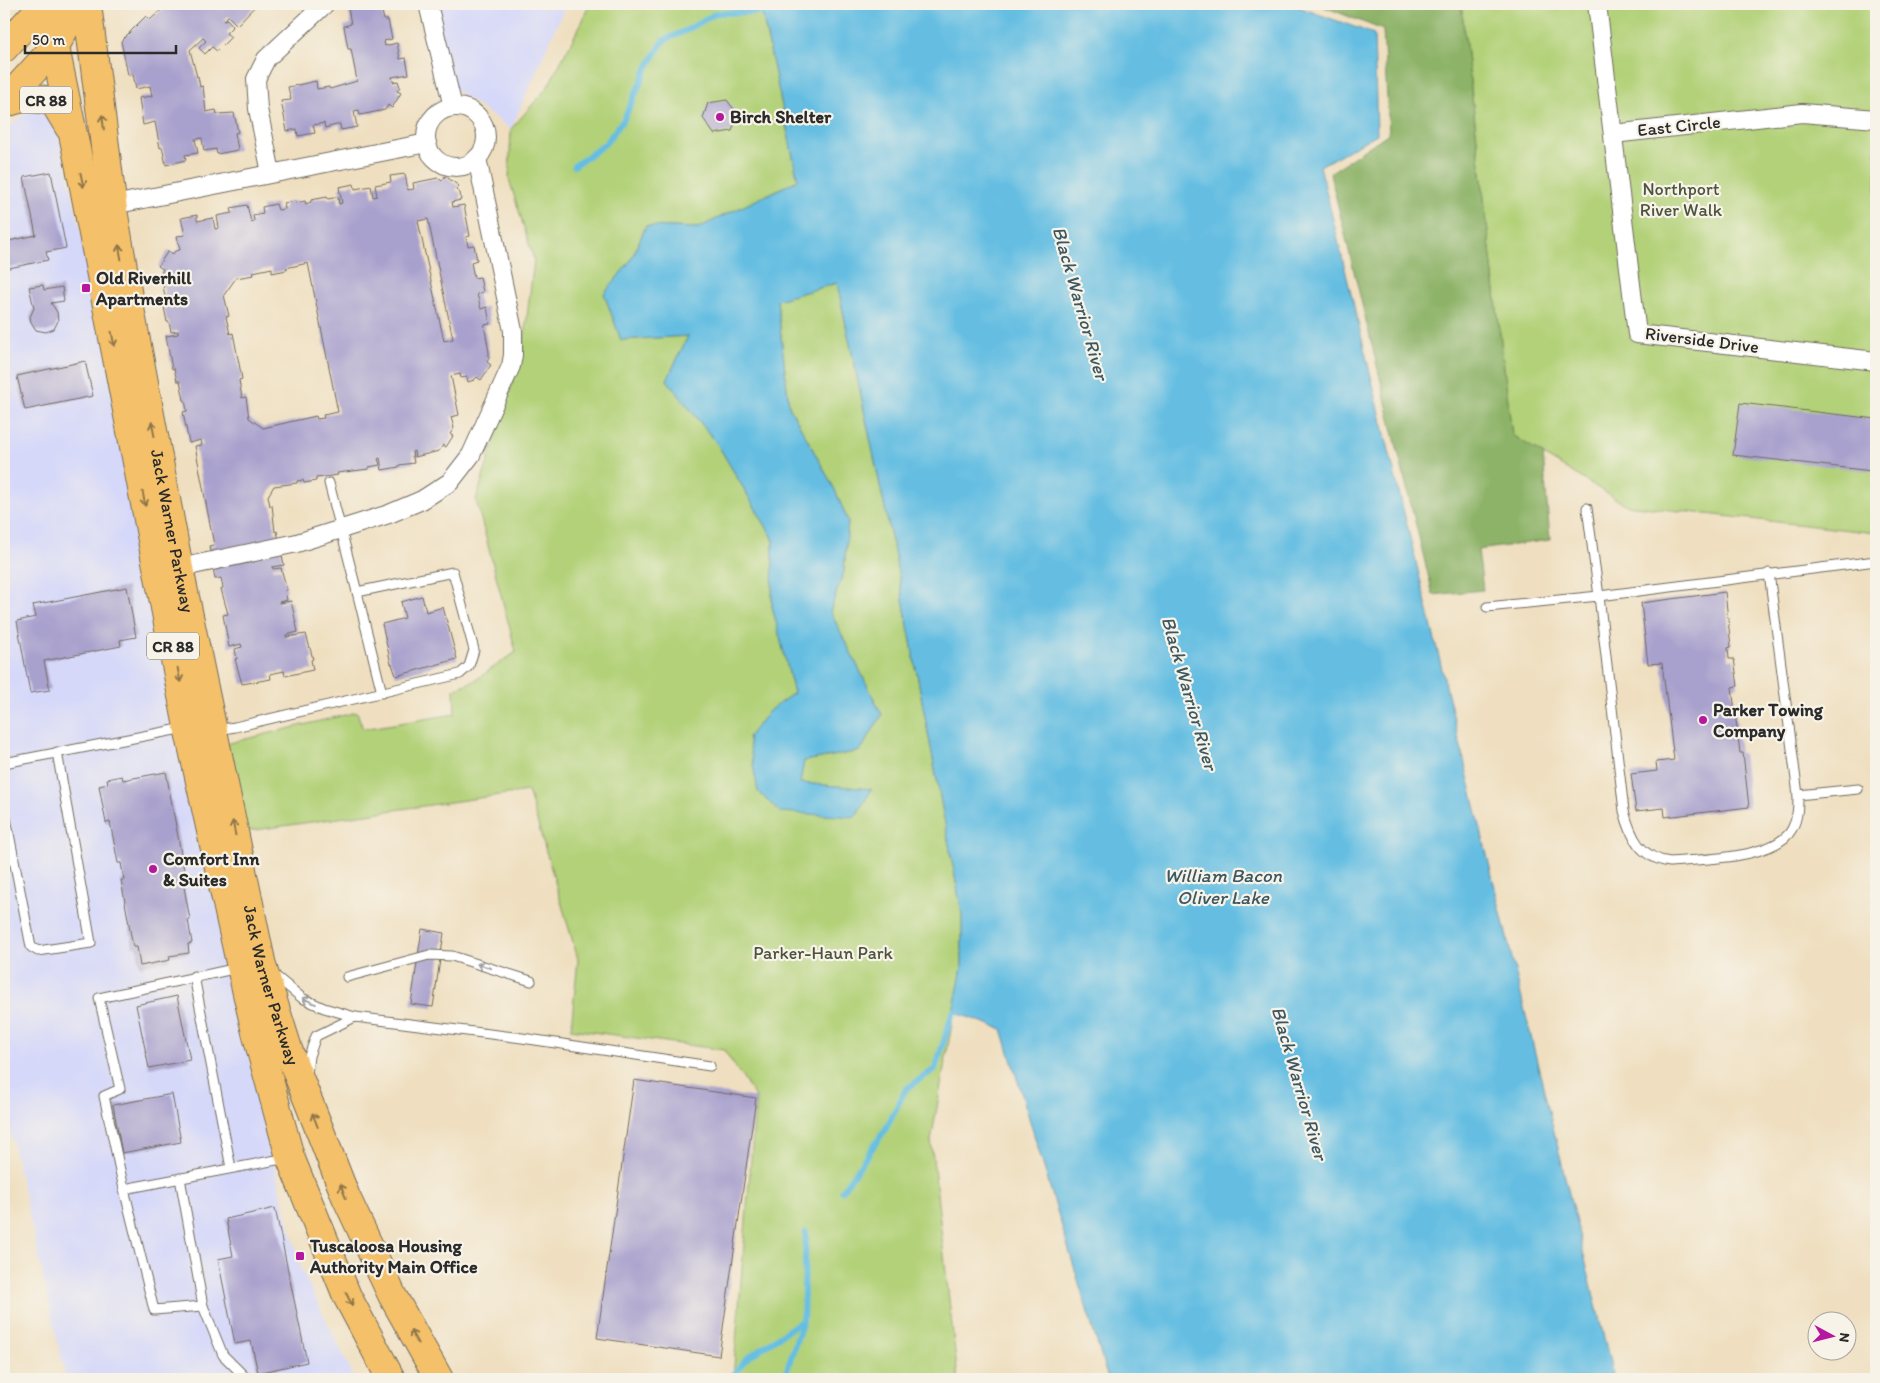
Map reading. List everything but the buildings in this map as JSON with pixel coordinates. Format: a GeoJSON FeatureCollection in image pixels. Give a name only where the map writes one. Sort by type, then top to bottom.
{"type":"FeatureCollection","features":[{"type":"Feature","properties":{"kind":"main road","name":"CR 88"},"geometry":{"type":"LineString","coordinates":[[4,48],[45,4]]}},
{"type":"Feature","properties":{"kind":"main road","name":"Jack Warner Parkway"},"geometry":{"type":"LineString","coordinates":[[45,4],[201,729],[290,1157],[347,1296],[389,1378]]}},
{"type":"Feature","properties":{"kind":"main road","name":"CR 88"},"geometry":{"type":"LineString","coordinates":[[4,103],[54,48],[78,4]]}},
{"type":"Feature","properties":{"kind":"main road","name":"Jack Warner Parkway"},"geometry":{"type":"LineString","coordinates":[[87,4],[113,205],[179,568],[201,729]]}},
{"type":"Feature","properties":{"kind":"main road","name":"CR 88"},"geometry":{"type":"LineString","coordinates":[[4,103],[21,97],[54,102],[72,132]]}},
{"type":"Feature","properties":{"kind":"main road","name":"Jack Warner Parkway"},"geometry":{"type":"LineString","coordinates":[[251,966],[286,1044],[346,1197],[368,1247],[392,1295],[439,1379]]}},
{"type":"Feature","properties":{"kind":"street"},"geometry":{"type":"LineString","coordinates":[[271,174],[258,109],[256,79],[266,59],[325,4]]}},
{"type":"Feature","properties":{"kind":"street"},"geometry":{"type":"LineString","coordinates":[[428,4],[453,106]]}},
{"type":"Feature","properties":{"kind":"street","name":"East Circle"},"geometry":{"type":"LineString","coordinates":[[1597,4],[1613,134],[1802,113],[1876,119]]}},
{"type":"Feature","properties":{"kind":"street"},"geometry":{"type":"LineString","coordinates":[[453,106],[471,110],[484,125],[486,134],[482,152],[477,158],[466,165],[456,167],[446,165],[437,160],[430,152],[426,132],[436,114],[453,106]]}},
{"type":"Feature","properties":{"kind":"street","name":"Riverside Drive"},"geometry":{"type":"LineString","coordinates":[[1613,134],[1637,334],[1876,361]]}},
{"type":"Feature","properties":{"kind":"street"},"geometry":{"type":"LineString","coordinates":[[113,205],[427,143]]}},
{"type":"Feature","properties":{"kind":"street"},"geometry":{"type":"LineString","coordinates":[[179,568],[297,544],[389,514],[422,500],[450,482],[471,454],[511,366],[513,355],[513,331],[477,158]]}},
{"type":"Feature","properties":{"kind":"lane"},"geometry":{"type":"LineString","coordinates":[[329,483],[382,693]]}},
{"type":"Feature","properties":{"kind":"lane"},"geometry":{"type":"LineString","coordinates":[[1587,508],[1624,811],[1629,830],[1638,845],[1648,856],[1660,861],[1670,862],[1748,854],[1768,849],[1779,843],[1791,830],[1798,812],[1798,795],[1769,573]]}},
{"type":"Feature","properties":{"kind":"lane"},"geometry":{"type":"LineString","coordinates":[[1487,607],[1599,596],[1769,573],[1876,561]]}},
{"type":"Feature","properties":{"kind":"lane"},"geometry":{"type":"LineString","coordinates":[[4,763],[57,752],[201,729],[235,727],[460,674],[469,666],[474,650],[453,572],[357,592]]}},
{"type":"Feature","properties":{"kind":"lane"},"geometry":{"type":"LineString","coordinates":[[4,808],[30,947],[38,951],[91,943],[57,752]]}},
{"type":"Feature","properties":{"kind":"lane"},"geometry":{"type":"LineString","coordinates":[[1798,795],[1858,789]]}},
{"type":"Feature","properties":{"kind":"lane"},"geometry":{"type":"LineString","coordinates":[[347,977],[429,954],[452,956],[531,981]]}},
{"type":"Feature","properties":{"kind":"lane"},"geometry":{"type":"LineString","coordinates":[[203,1306],[154,1310],[124,1189],[104,1096],[120,1089],[99,998],[194,976],[251,966],[302,998],[324,1008],[355,1017],[522,1038],[710,1066]]}},
{"type":"Feature","properties":{"kind":"lane"},"geometry":{"type":"LineString","coordinates":[[194,976],[231,1168]]}},
{"type":"Feature","properties":{"kind":"lane"},"geometry":{"type":"LineString","coordinates":[[305,1094],[309,1056],[316,1036],[355,1017]]}},
{"type":"Feature","properties":{"kind":"lane"},"geometry":{"type":"LineString","coordinates":[[124,1189],[290,1157]]}},
{"type":"Feature","properties":{"kind":"lane"},"geometry":{"type":"LineString","coordinates":[[180,1178],[203,1306],[223,1355],[247,1379]]}},
{"type":"Feature","properties":{"kind":"shaded area"},"geometry":{"type":"Polygon","coordinates":[[[420,4],[566,4],[511,129],[454,89],[420,4]]]}},
{"type":"Feature","properties":{"kind":"shaded area"},"geometry":{"type":"Polygon","coordinates":[[[32,108],[47,117],[58,128],[105,345],[225,946],[264,1127],[301,1269],[355,1379],[66,1379],[4,1104],[4,131],[32,108]]]}},
{"type":"Feature","properties":{"kind":"green space","name":"Parker-Haun Park"},"geometry":{"type":"Polygon","coordinates":[[[589,4],[760,4],[798,180],[698,228],[646,226],[631,260],[604,294],[621,340],[688,336],[667,380],[718,445],[773,538],[772,606],[794,693],[770,710],[758,792],[855,817],[871,789],[799,783],[804,761],[860,751],[882,715],[830,611],[844,571],[848,521],[835,490],[789,406],[777,300],[837,283],[894,551],[962,914],[962,968],[931,1141],[958,1379],[733,1379],[756,1098],[724,1050],[571,1029],[578,959],[528,791],[227,834],[209,748],[357,712],[363,729],[455,714],[454,689],[474,681],[516,652],[476,500],[523,349],[534,260],[509,179],[511,129],[547,88],[583,20],[589,4]]]}},
{"type":"Feature","properties":{"kind":"green space"},"geometry":{"type":"Polygon","coordinates":[[[1317,4],[1461,4],[1512,435],[1543,454],[1550,540],[1478,550],[1483,590],[1433,595],[1330,173],[1389,133],[1383,30],[1317,4]]]}},
{"type":"Feature","properties":{"kind":"green space","name":"Northport River Walk"},"geometry":{"type":"Polygon","coordinates":[[[1461,4],[1876,4],[1876,533],[1626,505],[1512,436],[1461,4]]]}},
{"type":"Feature","properties":{"kind":"water","name":"William Bacon Oliver Lake"},"geometry":{"type":"Polygon","coordinates":[[[760,4],[1290,4],[1374,34],[1377,134],[1320,166],[1614,1379],[1108,1379],[1002,1029],[953,1012],[962,968],[962,914],[894,551],[837,283],[777,300],[789,406],[835,490],[848,521],[844,571],[830,611],[882,715],[860,751],[804,761],[800,783],[872,789],[855,817],[780,812],[758,792],[748,737],[770,710],[794,693],[772,606],[773,538],[718,445],[667,380],[688,336],[621,340],[604,294],[631,260],[646,226],[698,228],[798,180],[760,4]]]}},
{"type":"Feature","properties":{"kind":"waterway"},"geometry":{"type":"LineString","coordinates":[[574,166],[605,144],[624,119],[647,68],[664,40],[687,30],[716,13],[761,12]]}},
{"type":"Feature","properties":{"kind":"waterway"},"geometry":{"type":"LineString","coordinates":[[842,1191],[885,1130],[906,1089],[935,1069],[953,1012],[960,1009]]}},
{"type":"Feature","properties":{"kind":"waterway"},"geometry":{"type":"LineString","coordinates":[[784,1379],[803,1320],[806,1232]]}},
{"type":"Feature","properties":{"kind":"waterway"},"geometry":{"type":"LineString","coordinates":[[730,1379],[746,1359],[803,1320]]}},
{"type":"Feature","properties":{"kind":"place","name":"Birch Shelter"},"geometry":{"type":"Point","coordinates":[720,117]}},
{"type":"Feature","properties":{"kind":"place","name":"Old Riverhill Apartments"},"geometry":{"type":"Point","coordinates":[86,288]}},
{"type":"Feature","properties":{"kind":"place","name":"Parker Towing Company"},"geometry":{"type":"Point","coordinates":[1703,720]}},
{"type":"Feature","properties":{"kind":"place","name":"Comfort Inn & Suites"},"geometry":{"type":"Point","coordinates":[153,869]}},
{"type":"Feature","properties":{"kind":"place","name":"Tuscaloosa Housing Authority Main Office"},"geometry":{"type":"Point","coordinates":[300,1256]}},
{"type":"Feature","properties":{"kind":"water label","name":"Black Warrior River"},"geometry":{"type":"Point","coordinates":[1081,303]}},
{"type":"Feature","properties":{"kind":"water label","name":"Black Warrior River"},"geometry":{"type":"Point","coordinates":[1190,693]}},
{"type":"Feature","properties":{"kind":"water label","name":"Black Warrior River"},"geometry":{"type":"Point","coordinates":[1300,1083]}}]}
